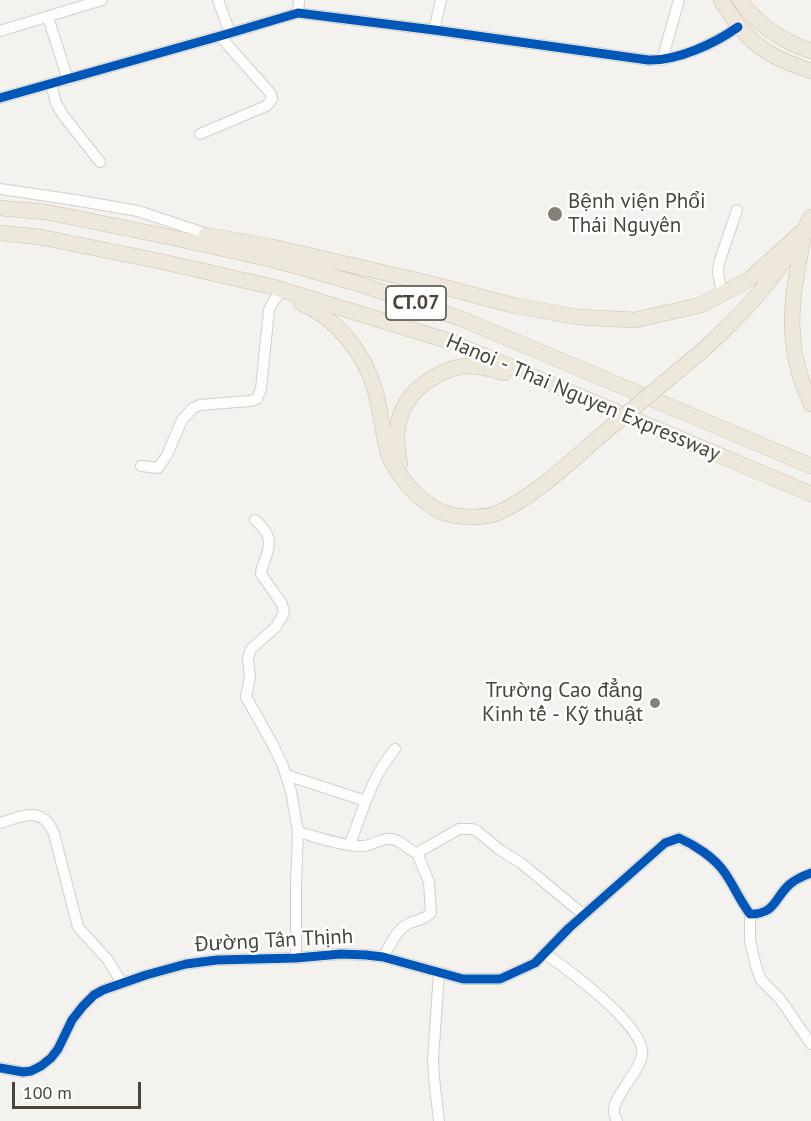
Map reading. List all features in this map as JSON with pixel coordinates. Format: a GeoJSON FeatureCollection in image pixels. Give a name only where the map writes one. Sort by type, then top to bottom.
{"type":"FeatureCollection","features":[{"type":"Feature","properties":{"kind":"highway"},"geometry":{"type":"LineString","coordinates":[[722,0],[738,27],[760,48],[811,73]]}},
{"type":"Feature","properties":{"kind":"highway"},"geometry":{"type":"LineString","coordinates":[[740,0],[749,14],[759,23],[782,38],[811,51]]}},
{"type":"Feature","properties":{"kind":"highway"},"geometry":{"type":"LineString","coordinates":[[738,27],[749,14]]}},
{"type":"Feature","properties":{"kind":"highway","name":"Hanoi - Thai Nguyen Expressway"},"geometry":{"type":"LineString","coordinates":[[0,208],[46,212],[165,236],[263,258],[359,284],[462,319],[811,466]]}},
{"type":"Feature","properties":{"kind":"highway"},"geometry":{"type":"LineString","coordinates":[[46,212],[166,228],[273,247],[512,305],[577,317],[635,320],[701,305],[750,279],[808,223]]}},
{"type":"Feature","properties":{"kind":"highway"},"geometry":{"type":"LineString","coordinates":[[159,261],[202,277],[295,300],[315,310],[339,329],[363,360],[375,390],[389,455],[404,480],[420,498],[441,512],[469,517],[498,513],[526,497],[719,336],[764,288],[808,223]]}},
{"type":"Feature","properties":{"kind":"highway"},"geometry":{"type":"LineString","coordinates":[[808,223],[795,277],[791,328],[800,378],[811,404]]}},
{"type":"Feature","properties":{"kind":"highway","name":"Hanoi - Thai Nguyen Expressway"},"geometry":{"type":"LineString","coordinates":[[0,233],[40,237],[273,287],[452,342],[811,494]]}},
{"type":"Feature","properties":{"kind":"highway"},"geometry":{"type":"LineString","coordinates":[[404,480],[397,452],[396,435],[399,416],[408,398],[422,383],[443,371],[465,366],[489,368],[513,376],[658,437],[771,477]]}},
{"type":"Feature","properties":{"kind":"street"},"geometry":{"type":"LineString","coordinates":[[0,31],[102,0]]}},
{"type":"Feature","properties":{"kind":"street"},"geometry":{"type":"LineString","coordinates":[[200,134],[266,106],[272,99],[271,94],[225,35],[218,0]]}},
{"type":"Feature","properties":{"kind":"street"},"geometry":{"type":"LineString","coordinates":[[298,13],[299,0]]}},
{"type":"Feature","properties":{"kind":"street"},"geometry":{"type":"LineString","coordinates":[[434,30],[441,0]]}},
{"type":"Feature","properties":{"kind":"street"},"geometry":{"type":"LineString","coordinates":[[662,60],[679,0]]}},
{"type":"Feature","properties":{"kind":"street"},"geometry":{"type":"LineString","coordinates":[[0,98],[298,13],[632,59],[662,60],[682,55],[711,43],[738,27]]}},
{"type":"Feature","properties":{"kind":"street"},"geometry":{"type":"LineString","coordinates":[[48,17],[68,80]]}},
{"type":"Feature","properties":{"kind":"street"},"geometry":{"type":"LineString","coordinates":[[51,84],[56,103],[100,162]]}},
{"type":"Feature","properties":{"kind":"street"},"geometry":{"type":"LineString","coordinates":[[0,189],[138,212],[218,237]]}},
{"type":"Feature","properties":{"kind":"street"},"geometry":{"type":"LineString","coordinates":[[722,294],[718,272],[719,263],[737,210]]}},
{"type":"Feature","properties":{"kind":"street"},"geometry":{"type":"LineString","coordinates":[[141,466],[158,468],[167,455],[185,416],[196,406],[257,399],[261,389],[269,310],[278,296]]}},
{"type":"Feature","properties":{"kind":"street"},"geometry":{"type":"LineString","coordinates":[[255,520],[269,536],[268,551],[260,571],[282,604],[284,613],[276,627],[251,649],[248,658],[249,676],[246,697],[272,743],[291,791],[298,832],[296,958]]}},
{"type":"Feature","properties":{"kind":"street"},"geometry":{"type":"LineString","coordinates":[[350,844],[376,777],[395,749]]}},
{"type":"Feature","properties":{"kind":"street"},"geometry":{"type":"LineString","coordinates":[[286,775],[366,801]]}},
{"type":"Feature","properties":{"kind":"street"},"geometry":{"type":"LineString","coordinates":[[0,823],[32,815],[44,818],[54,834],[78,927],[108,960],[122,983]]}},
{"type":"Feature","properties":{"kind":"street"},"geometry":{"type":"LineString","coordinates":[[417,853],[459,829],[472,829],[521,863],[584,915]]}},
{"type":"Feature","properties":{"kind":"street"},"geometry":{"type":"LineString","coordinates":[[298,832],[364,846],[385,839],[395,839],[417,853],[429,882],[431,913],[401,928],[383,957]]}},
{"type":"Feature","properties":{"kind":"street","name":"Đường Tân Thịnh"},"geometry":{"type":"LineString","coordinates":[[0,1068],[23,1072],[41,1066],[58,1049],[72,1020],[94,995],[122,983],[186,964],[217,960],[296,958],[341,954],[383,957],[463,979],[500,979],[535,963],[584,915],[665,843],[679,838],[692,844],[724,871],[743,906],[750,914]]}},
{"type":"Feature","properties":{"kind":"street"},"geometry":{"type":"LineString","coordinates":[[811,873],[789,885],[773,905],[762,914],[750,914],[750,941],[761,980],[780,999],[811,1044]]}},
{"type":"Feature","properties":{"kind":"street"},"geometry":{"type":"LineString","coordinates":[[544,953],[589,986],[628,1025],[639,1041],[643,1052],[639,1065],[615,1103],[613,1110],[617,1121]]}},
{"type":"Feature","properties":{"kind":"street"},"geometry":{"type":"LineString","coordinates":[[439,973],[433,1059],[439,1121]]}},
{"type":"Feature","properties":{"kind":"cycle path"},"geometry":{"type":"LineString","coordinates":[[0,98],[298,13],[648,60],[671,58],[695,50],[738,27]]}},
{"type":"Feature","properties":{"kind":"cycle path"},"geometry":{"type":"LineString","coordinates":[[0,1068],[23,1072],[41,1066],[58,1049],[72,1020],[94,995],[146,975],[186,964],[217,960],[296,958],[341,954],[366,955],[383,957],[463,979],[500,979],[535,963],[569,928],[665,843],[679,838],[704,852],[721,867],[750,914],[770,908],[790,884],[811,873]]}},
{"type":"Feature","properties":{"kind":"place","name":"Bệnh viện Phổi Thái Nguyên"},"geometry":{"type":"Point","coordinates":[555,214]}},
{"type":"Feature","properties":{"kind":"place","name":"Trường Cao đẳng Kinh tế - Kỹ thuật"},"geometry":{"type":"Point","coordinates":[655,703]}}]}
